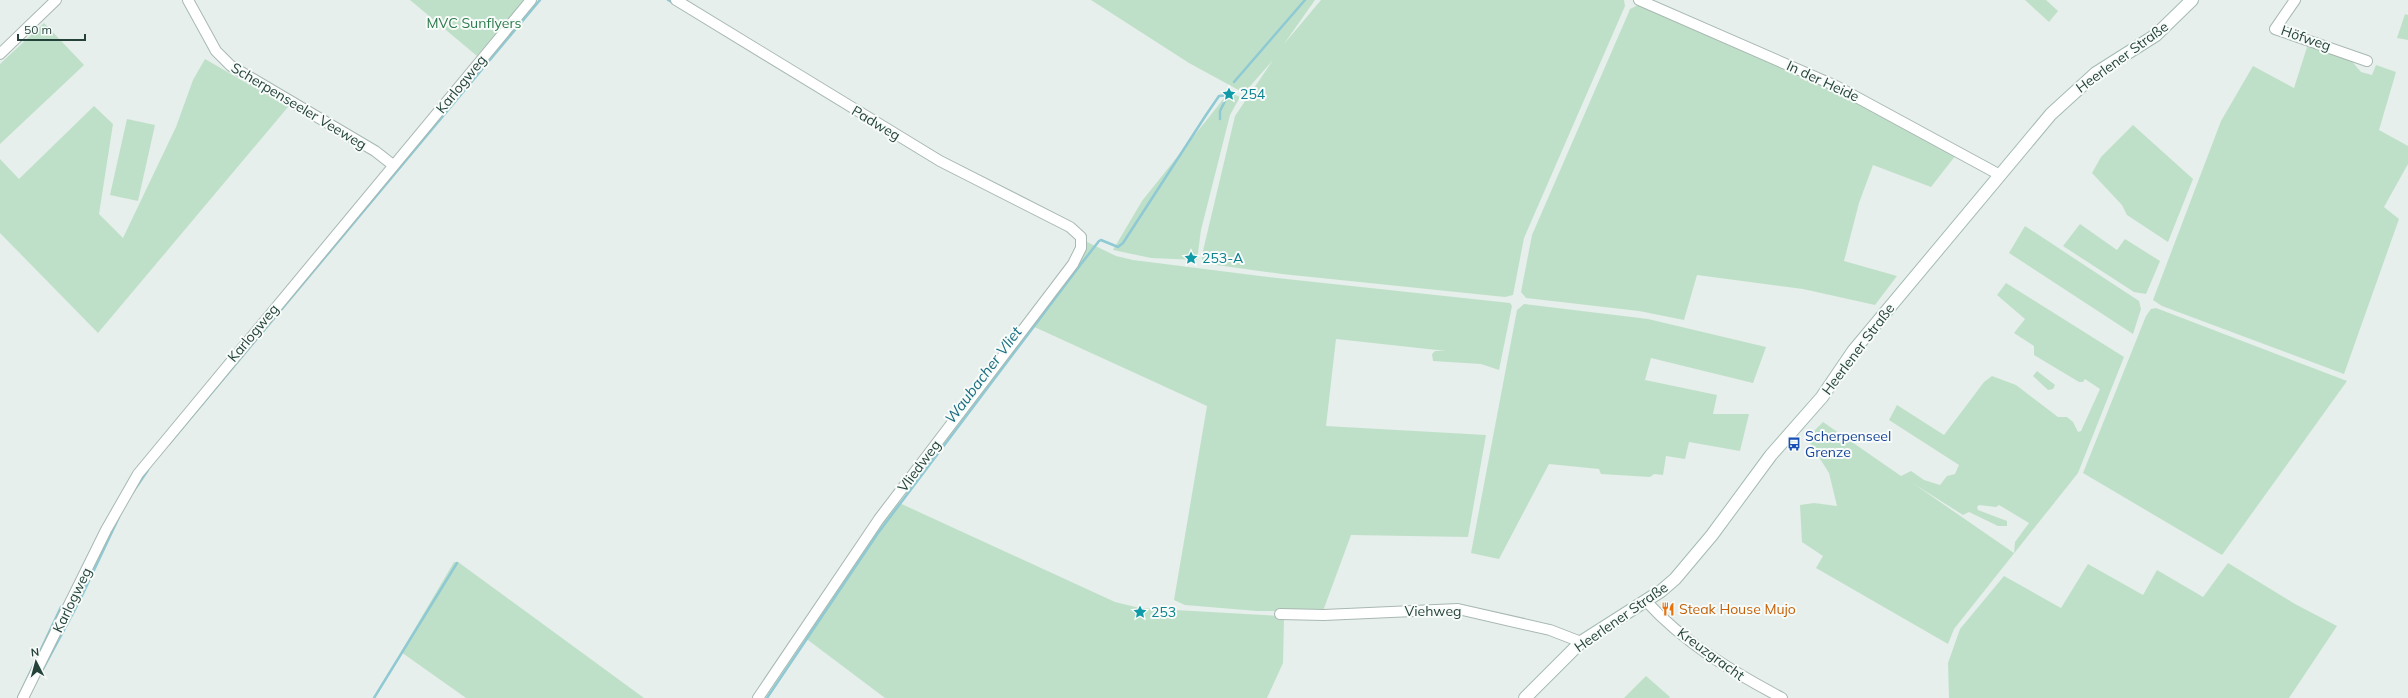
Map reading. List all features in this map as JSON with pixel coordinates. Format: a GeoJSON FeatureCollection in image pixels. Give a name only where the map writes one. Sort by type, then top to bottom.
{"type":"FeatureCollection","features":[{"type":"Feature","properties":{"kind":"main road","name":"Heerlener Straße"},"geometry":{"type":"LineString","coordinates":[[1525,698],[1581,642],[1646,601],[1675,579],[1697,554],[1757,472],[1832,385],[1854,350],[2025,144],[2070,94],[2096,73],[2156,35],[2192,0]]}},
{"type":"Feature","properties":{"kind":"street"},"geometry":{"type":"LineString","coordinates":[[0,54],[56,0]]}},
{"type":"Feature","properties":{"kind":"street","name":"Scherpenseeler Veeweg"},"geometry":{"type":"LineString","coordinates":[[188,0],[216,51],[230,66],[375,151],[393,165]]}},
{"type":"Feature","properties":{"kind":"street","name":"Karlogweg"},"geometry":{"type":"LineString","coordinates":[[23,698],[106,530],[138,474],[531,0]]}},
{"type":"Feature","properties":{"kind":"street","name":"Padweg"},"geometry":{"type":"LineString","coordinates":[[676,0],[940,161],[1070,227],[1081,237]]}},
{"type":"Feature","properties":{"kind":"street","name":"In der Heide"},"geometry":{"type":"LineString","coordinates":[[1639,0],[1836,86],[2000,175]]}},
{"type":"Feature","properties":{"kind":"street","name":"Höfweg"},"geometry":{"type":"LineString","coordinates":[[2295,0],[2275,28],[2367,61]]}},
{"type":"Feature","properties":{"kind":"street","name":"Vliedweg"},"geometry":{"type":"LineString","coordinates":[[758,698],[879,519],[1073,264],[1081,248],[1081,237]]}},
{"type":"Feature","properties":{"kind":"street","name":"Kreuzgracht"},"geometry":{"type":"LineString","coordinates":[[1646,601],[1659,616],[1734,673],[1782,698]]}},
{"type":"Feature","properties":{"kind":"street","name":"Viehweg"},"geometry":{"type":"LineString","coordinates":[[1280,614],[1324,615],[1458,608],[1550,630],[1581,642]]}},
{"type":"Feature","properties":{"kind":"green space","name":"MVC Sunflyers"},"geometry":{"type":"Polygon","coordinates":[[[410,0],[524,0],[477,56],[410,0]]]}},
{"type":"Feature","properties":{"kind":"green space"},"geometry":{"type":"Polygon","coordinates":[[[1091,0],[1315,0],[1284,44],[1321,0],[1624,0],[1625,6],[1524,238],[1513,295],[1505,297],[1282,274],[1202,263],[1202,255],[1235,116],[1273,60],[1244,93],[1189,63],[1091,0]]]}},
{"type":"Feature","properties":{"kind":"green space"},"geometry":{"type":"Polygon","coordinates":[[[2025,0],[2046,0],[2058,11],[2049,22],[2025,0]]]}},
{"type":"Feature","properties":{"kind":"green space"},"geometry":{"type":"Polygon","coordinates":[[[1636,6],[1642,6],[1820,82],[1956,155],[1931,187],[1873,165],[1859,203],[1844,261],[1897,276],[1875,305],[1803,289],[1697,275],[1684,320],[1639,311],[1526,298],[1521,292],[1532,235],[1630,9],[1636,6]]]}},
{"type":"Feature","properties":{"kind":"green space"},"geometry":{"type":"Polygon","coordinates":[[[2405,14],[2408,15],[2408,40],[2397,38],[2405,14]]]}},
{"type":"Feature","properties":{"kind":"green space"},"geometry":{"type":"Polygon","coordinates":[[[44,23],[84,65],[0,144],[0,64],[44,23]]]}},
{"type":"Feature","properties":{"kind":"green space"},"geometry":{"type":"Polygon","coordinates":[[[2308,44],[2349,58],[2361,72],[2372,75],[2376,65],[2396,72],[2379,130],[2408,146],[2408,164],[2384,207],[2399,219],[2344,374],[2162,306],[2153,300],[2221,121],[2253,66],[2294,88],[2308,44]]]}},
{"type":"Feature","properties":{"kind":"green space"},"geometry":{"type":"Polygon","coordinates":[[[205,59],[288,107],[98,333],[0,233],[0,159],[19,179],[94,106],[113,124],[99,214],[123,238],[176,127],[193,80],[205,59]]]}},
{"type":"Feature","properties":{"kind":"green space"},"geometry":{"type":"Polygon","coordinates":[[[1229,92],[1240,97],[1230,115],[1201,230],[1197,260],[1151,258],[1113,250],[1142,201],[1229,92]]]}},
{"type":"Feature","properties":{"kind":"green space"},"geometry":{"type":"Polygon","coordinates":[[[127,119],[155,125],[138,201],[110,195],[127,119]]]}},
{"type":"Feature","properties":{"kind":"green space"},"geometry":{"type":"Polygon","coordinates":[[[2133,125],[2193,179],[2168,242],[2127,215],[2122,205],[2092,173],[2101,157],[2133,125]]]}},
{"type":"Feature","properties":{"kind":"green space"},"geometry":{"type":"Polygon","coordinates":[[[2080,224],[2117,250],[2125,239],[2160,261],[2146,294],[2134,292],[2063,246],[2080,224]]]}},
{"type":"Feature","properties":{"kind":"green space"},"geometry":{"type":"Polygon","coordinates":[[[2025,226],[2139,301],[2141,309],[2133,334],[2009,253],[2025,226]]]}},
{"type":"Feature","properties":{"kind":"green space"},"geometry":{"type":"Polygon","coordinates":[[[1085,241],[1116,256],[1133,260],[1277,278],[1510,303],[1512,306],[1499,370],[1481,364],[1433,361],[1432,354],[1435,351],[1446,351],[1336,339],[1326,426],[1486,435],[1468,537],[1351,535],[1323,611],[1257,611],[1185,605],[1174,600],[1207,406],[1030,325],[1085,241]]]}},
{"type":"Feature","properties":{"kind":"green space"},"geometry":{"type":"Polygon","coordinates":[[[2006,283],[2124,357],[2078,473],[1954,629],[1948,644],[1816,568],[1823,556],[1802,542],[1800,505],[1814,503],[1837,506],[1829,473],[1807,438],[1823,422],[1901,476],[1911,471],[1924,480],[1940,485],[1947,476],[1955,474],[1959,465],[1889,420],[1897,405],[1944,435],[1984,382],[1992,376],[2016,385],[2058,417],[2067,417],[2073,422],[2078,432],[2081,431],[2100,389],[2085,379],[2083,382],[2079,382],[2034,355],[2034,346],[2014,333],[2025,319],[1997,295],[2006,283]],[[1914,484],[2014,553],[2015,542],[2029,523],[1999,505],[1996,507],[1979,505],[1977,507],[1978,510],[2007,521],[2007,526],[1998,526],[1969,512],[1963,515],[1914,484]]]}},
{"type":"Feature","properties":{"kind":"green space"},"geometry":{"type":"Polygon","coordinates":[[[1524,304],[1648,319],[1766,347],[1753,383],[1651,358],[1645,380],[1717,395],[1713,414],[1749,414],[1740,451],[1689,442],[1685,459],[1666,456],[1663,475],[1654,474],[1650,477],[1601,474],[1599,469],[1549,464],[1499,559],[1471,553],[1517,310],[1524,304]]]}},
{"type":"Feature","properties":{"kind":"green space"},"geometry":{"type":"Polygon","coordinates":[[[2156,308],[2347,381],[2222,555],[2083,473],[2146,316],[2151,309],[2156,308]]]}},
{"type":"Feature","properties":{"kind":"green space"},"geometry":{"type":"Polygon","coordinates":[[[2037,371],[2055,385],[2053,389],[2048,390],[2033,376],[2037,371]]]}},
{"type":"Feature","properties":{"kind":"green space"},"geometry":{"type":"Polygon","coordinates":[[[895,501],[1115,602],[1140,608],[1280,616],[1284,619],[1283,663],[1267,698],[885,698],[804,637],[895,501]]]}},
{"type":"Feature","properties":{"kind":"green space"},"geometry":{"type":"Polygon","coordinates":[[[454,562],[458,562],[644,698],[466,698],[401,652],[454,562]]]}},
{"type":"Feature","properties":{"kind":"green space"},"geometry":{"type":"Polygon","coordinates":[[[2228,563],[2295,604],[2337,626],[2289,698],[1949,698],[1948,663],[1960,629],[2004,576],[2061,608],[2088,564],[2143,595],[2157,570],[2203,597],[2228,563]]]}},
{"type":"Feature","properties":{"kind":"green space"},"geometry":{"type":"Polygon","coordinates":[[[1646,676],[1670,697],[1624,698],[1646,676]]]}},
{"type":"Feature","properties":{"kind":"waterway"},"geometry":{"type":"LineString","coordinates":[[169,444],[540,0]]}},
{"type":"Feature","properties":{"kind":"waterway"},"geometry":{"type":"LineString","coordinates":[[668,0],[675,4]]}},
{"type":"Feature","properties":{"kind":"waterway"},"geometry":{"type":"LineString","coordinates":[[1234,82],[1305,0]]}},
{"type":"Feature","properties":{"kind":"waterway"},"geometry":{"type":"LineString","coordinates":[[1220,119],[1220,111],[1228,95]]}},
{"type":"Feature","properties":{"kind":"waterway","name":"Waubacher Vliet"},"geometry":{"type":"LineString","coordinates":[[767,698],[878,533],[1081,264],[1099,241],[1101,240],[1118,247],[1123,243],[1219,96],[1228,95]]}},
{"type":"Feature","properties":{"kind":"waterway"},"geometry":{"type":"LineString","coordinates":[[133,492],[148,470]]}},
{"type":"Feature","properties":{"kind":"waterway"},"geometry":{"type":"LineString","coordinates":[[43,669],[79,602],[119,517]]}},
{"type":"Feature","properties":{"kind":"waterway"},"geometry":{"type":"LineString","coordinates":[[374,698],[457,563]]}},
{"type":"Feature","properties":{"kind":"waterway"},"geometry":{"type":"LineString","coordinates":[[18,698],[61,607]]}},
{"type":"Feature","properties":{"kind":"place","name":"254"},"geometry":{"type":"Point","coordinates":[1229,94]}},
{"type":"Feature","properties":{"kind":"place","name":"253-A"},"geometry":{"type":"Point","coordinates":[1191,258]}},
{"type":"Feature","properties":{"kind":"place","name":"Scherpenseel Grenze"},"geometry":{"type":"Point","coordinates":[1794,444]}},
{"type":"Feature","properties":{"kind":"place","name":"Steak House Mujo"},"geometry":{"type":"Point","coordinates":[1668,609]}},
{"type":"Feature","properties":{"kind":"place","name":"253"},"geometry":{"type":"Point","coordinates":[1140,612]}}]}
